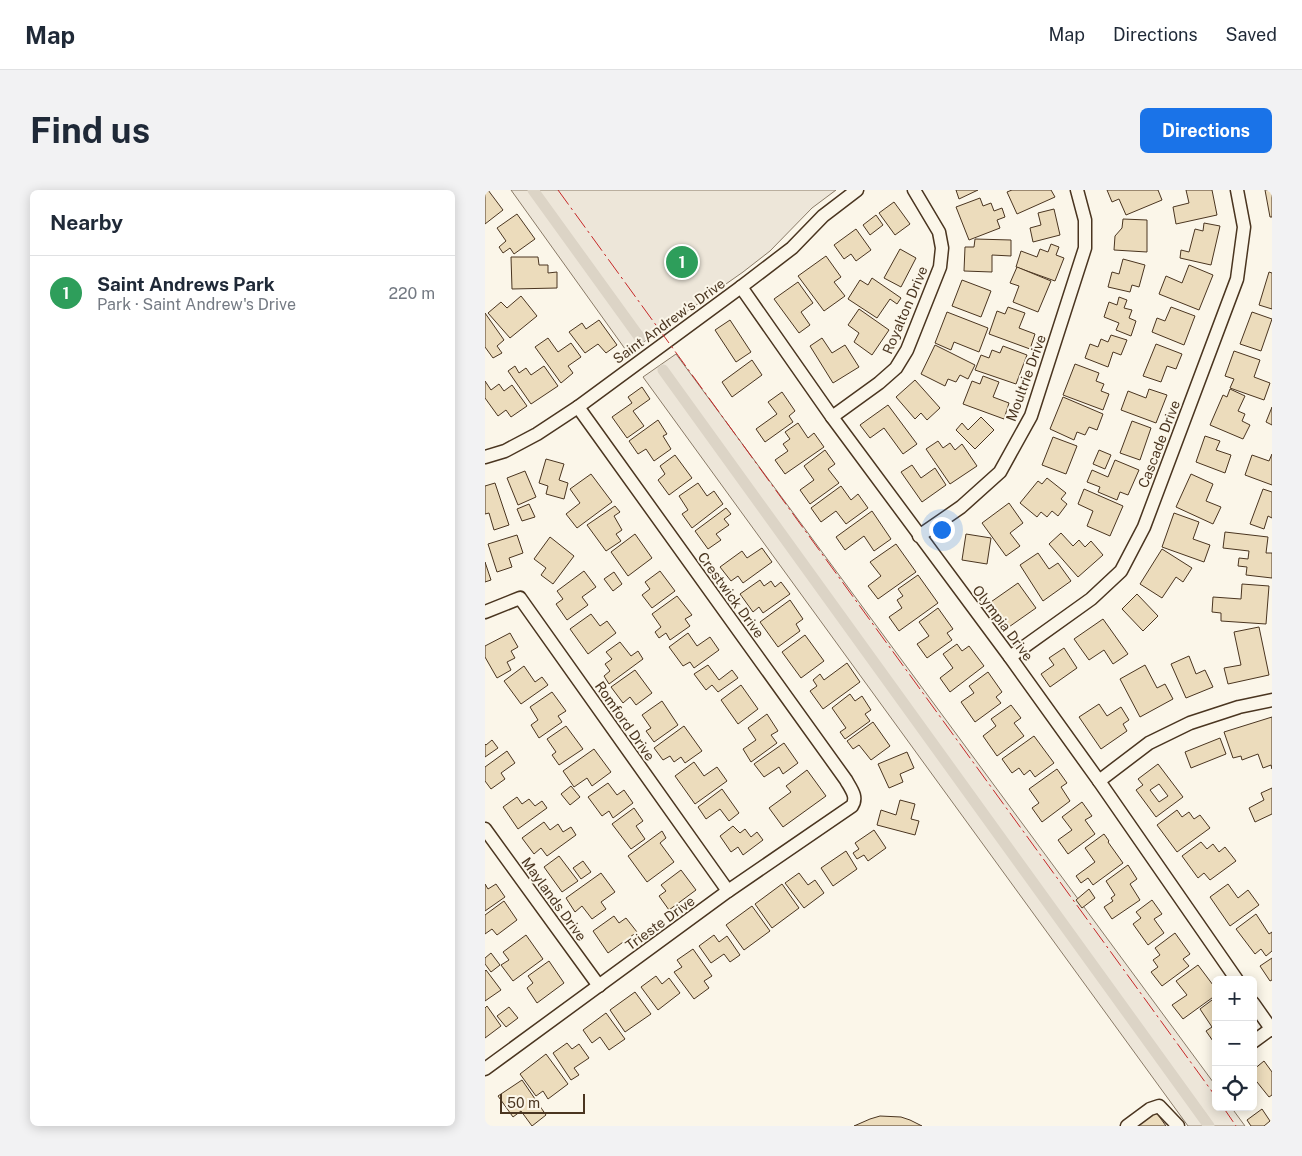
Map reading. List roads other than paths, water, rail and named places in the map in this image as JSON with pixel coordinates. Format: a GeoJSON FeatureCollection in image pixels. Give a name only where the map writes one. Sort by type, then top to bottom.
{"type":"FeatureCollection","features":[{"type":"Feature","properties":{"kind":"street","name":"Saint Andrew's Drive"},"geometry":{"type":"LineString","coordinates":[[485,457],[505,451],[537,434],[577,407],[741,288],[791,248],[823,216],[857,190]]}},
{"type":"Feature","properties":{"kind":"street","name":"Royalton Drive"},"geometry":{"type":"LineString","coordinates":[[832,417],[897,368],[907,350],[940,267],[942,248],[939,232],[914,190]]}},
{"type":"Feature","properties":{"kind":"street","name":"Moultrie Drive"},"geometry":{"type":"LineString","coordinates":[[919,536],[961,507],[1000,472],[1031,416],[1085,248],[1085,220],[1077,190]]}},
{"type":"Feature","properties":{"kind":"street","name":"Cascade Drive"},"geometry":{"type":"LineString","coordinates":[[1010,657],[1091,598],[1121,570],[1144,527],[1237,279],[1244,227],[1237,190]]}},
{"type":"Feature","properties":{"kind":"street","name":"Olympia Drive"},"geometry":{"type":"LineString","coordinates":[[741,288],[832,417],[1010,657],[1234,976]]}},
{"type":"Feature","properties":{"kind":"street","name":"Crestwick Drive"},"geometry":{"type":"LineString","coordinates":[[577,407],[846,780],[854,794],[854,802]]}},
{"type":"Feature","properties":{"kind":"street","name":"Romford Drive"},"geometry":{"type":"LineString","coordinates":[[485,612],[520,598],[729,891]]}},
{"type":"Feature","properties":{"kind":"street"},"geometry":{"type":"LineString","coordinates":[[1099,782],[1149,743],[1190,724],[1239,707],[1272,700]]}},
{"type":"Feature","properties":{"kind":"street","name":"Trieste Drive"},"geometry":{"type":"LineString","coordinates":[[485,1069],[854,802]]}},
{"type":"Feature","properties":{"kind":"street","name":"Maylands Drive"},"geometry":{"type":"LineString","coordinates":[[485,829],[599,986]]}},
{"type":"Feature","properties":{"kind":"street"},"geometry":{"type":"LineString","coordinates":[[1257,1008],[1272,1029],[1257,1039]]}},
{"type":"Feature","properties":{"kind":"street"},"geometry":{"type":"LineString","coordinates":[[1127,1126],[1150,1109],[1159,1106],[1178,1126]]}},
{"type":"Feature","properties":{"kind":"waterway"},"geometry":{"type":"LineString","coordinates":[[533,190],[640,338]]}},
{"type":"Feature","properties":{"kind":"waterway"},"geometry":{"type":"LineString","coordinates":[[663,370],[1209,1126]]}},
{"type":"Feature","properties":{"kind":"place","name":"Saint Andrews Park"},"geometry":{"type":"Point","coordinates":[682,262]}}]}
